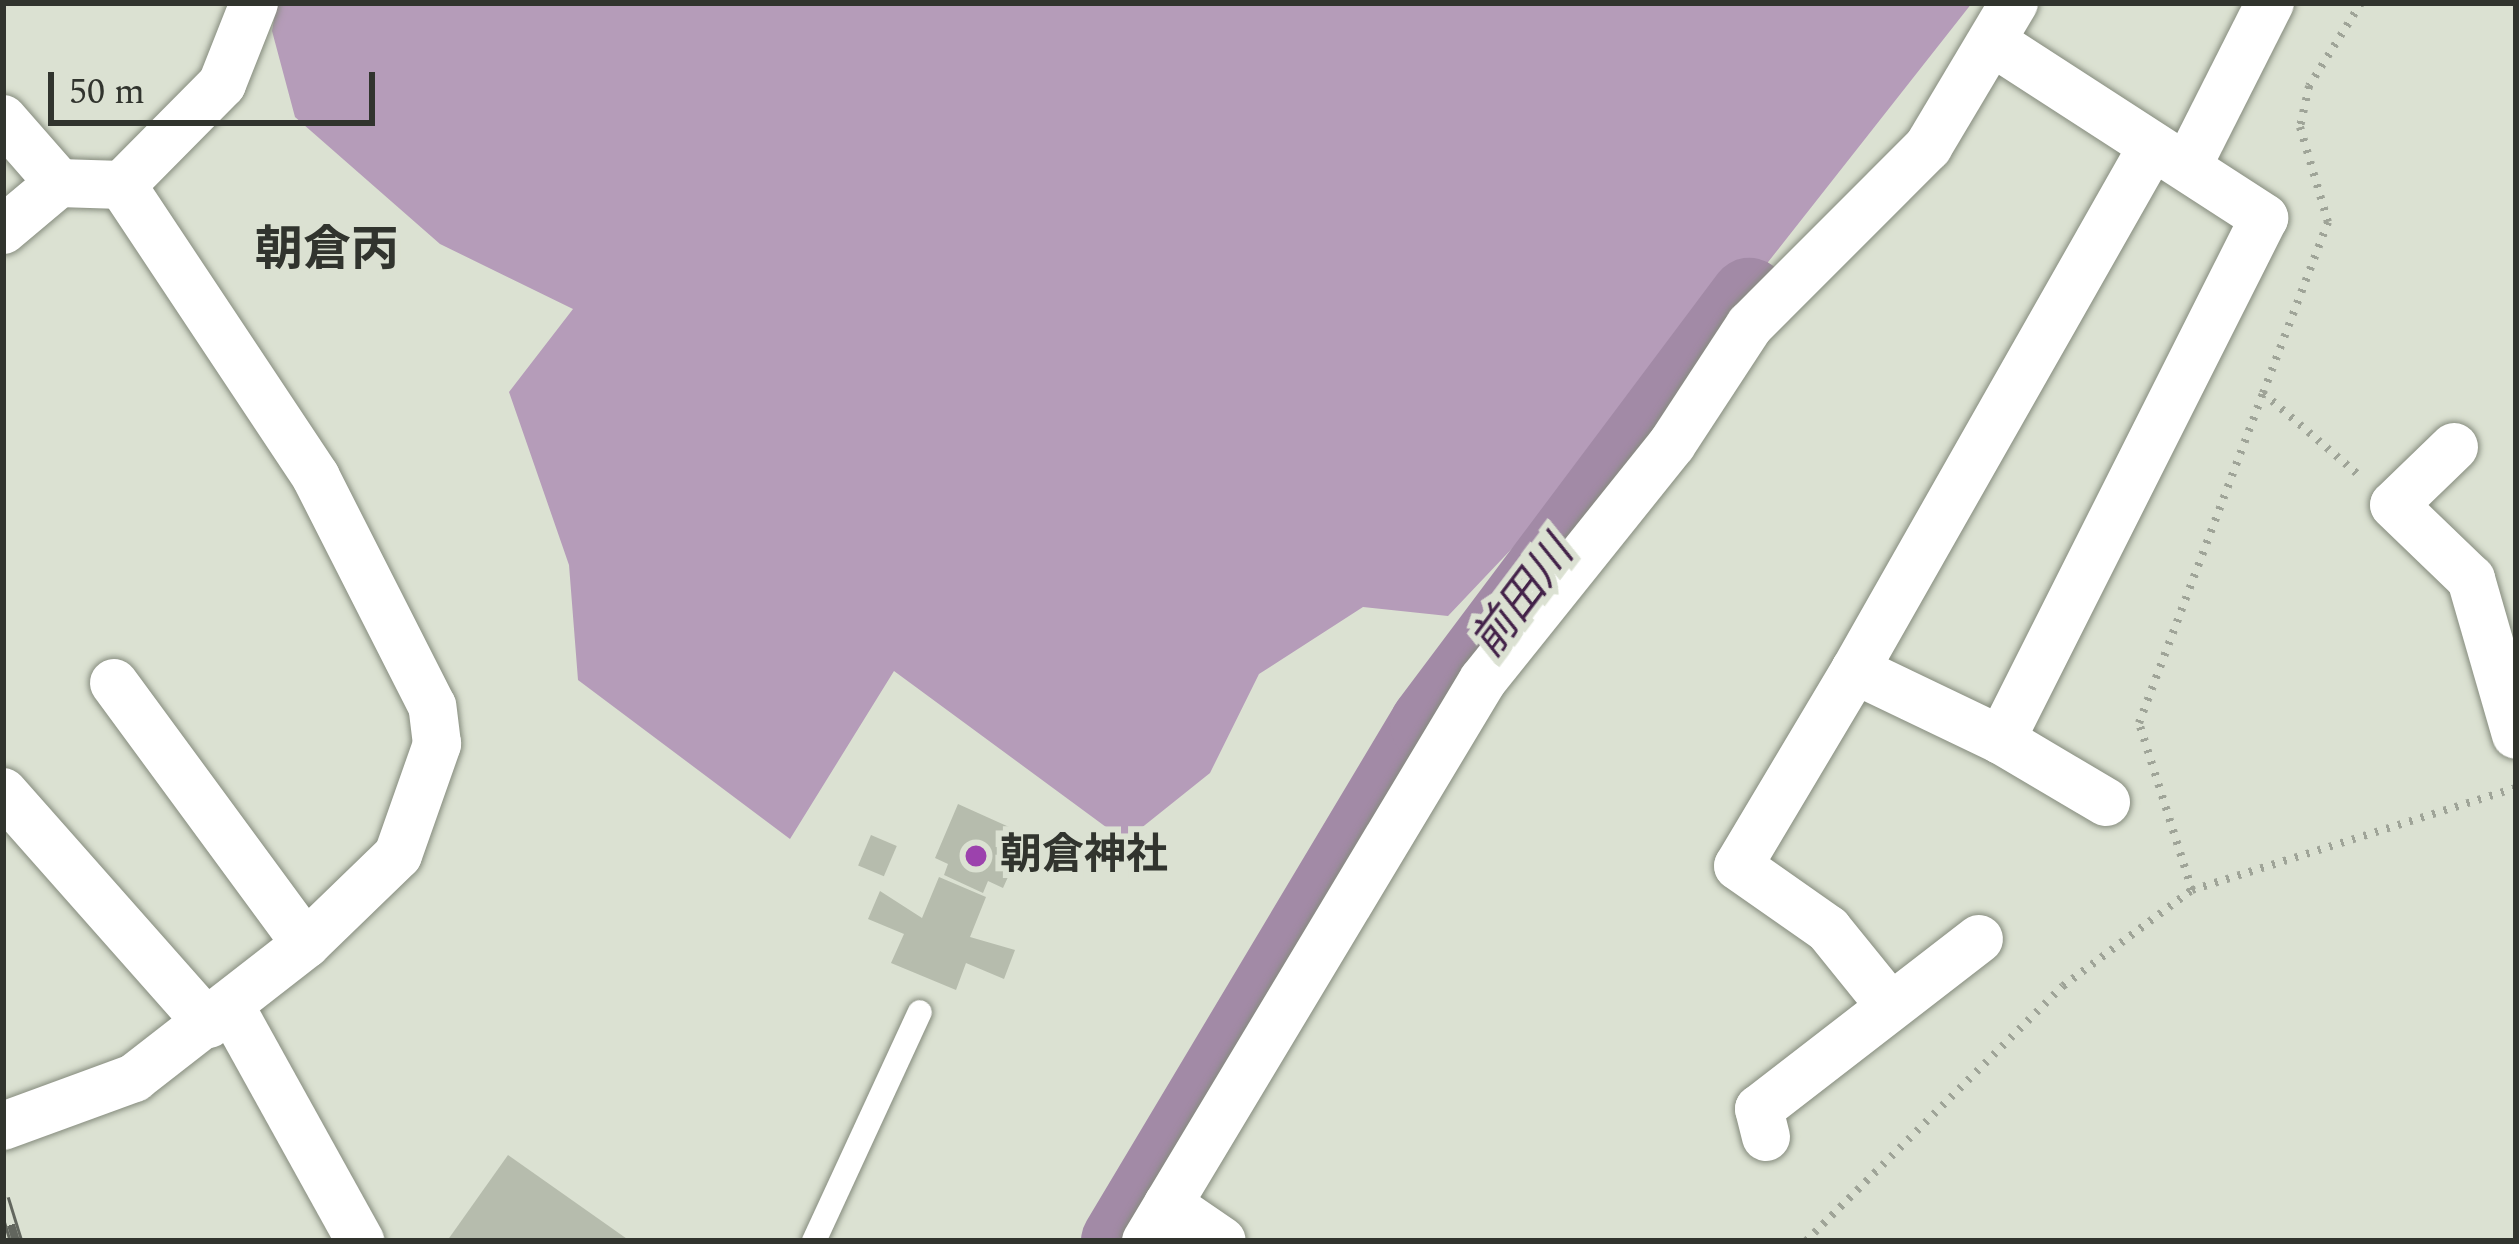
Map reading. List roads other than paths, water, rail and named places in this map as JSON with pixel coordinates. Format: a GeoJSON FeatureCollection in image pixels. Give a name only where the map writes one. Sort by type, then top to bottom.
{"type":"FeatureCollection","features":[{"type":"Feature","properties":{"kind":"street"},"geometry":{"type":"LineString","coordinates":[[3,230],[59,183],[122,185],[222,84],[254,3]]}},
{"type":"Feature","properties":{"kind":"street"},"geometry":{"type":"LineString","coordinates":[[1888,1003],[1828,928],[1738,866],[2170,156],[2270,3]]}},
{"type":"Feature","properties":{"kind":"street"},"geometry":{"type":"LineString","coordinates":[[1222,1241],[1157,1222],[1483,680],[1672,443],[1750,325],[1928,147],[2004,23],[2170,156],[2264,218],[2001,740]]}},
{"type":"Feature","properties":{"kind":"street"},"geometry":{"type":"LineString","coordinates":[[3,119],[59,183]]}},
{"type":"Feature","properties":{"kind":"street"},"geometry":{"type":"LineString","coordinates":[[3,1126],[134,1078],[306,944],[398,856],[438,727],[316,477],[122,185]]}},
{"type":"Feature","properties":{"kind":"street"},"geometry":{"type":"LineString","coordinates":[[2454,447],[2394,505],[2470,579],[2516,735]]}},
{"type":"Feature","properties":{"kind":"street"},"geometry":{"type":"LineString","coordinates":[[1856,670],[2001,740],[2106,802]]}},
{"type":"Feature","properties":{"kind":"street"},"geometry":{"type":"LineString","coordinates":[[114,683],[306,944]]}},
{"type":"Feature","properties":{"kind":"street"},"geometry":{"type":"LineString","coordinates":[[3,793],[219,1015],[360,1241]]}},
{"type":"Feature","properties":{"kind":"street"},"geometry":{"type":"LineString","coordinates":[[1766,1137],[1759,1108],[1888,1003],[1979,939]]}},
{"type":"Feature","properties":{"kind":"lane"},"geometry":{"type":"LineString","coordinates":[[814,1241],[920,1012]]}},
{"type":"Feature","properties":{"kind":"waterway","name":"前田川"},"geometry":{"type":"LineString","coordinates":[[1120,1241],[1429,724],[1749,297]]}},
{"type":"Feature","properties":{"kind":"railway"},"geometry":{"type":"LineString","coordinates":[[3,1199],[16,1241]]}},
{"type":"Feature","properties":{"kind":"place","name":"朝倉神社"},"geometry":{"type":"Point","coordinates":[976,856]}},
{"type":"Feature","properties":{"kind":"district","name":"朝倉丙"},"geometry":{"type":"Point","coordinates":[327,251]}}]}
